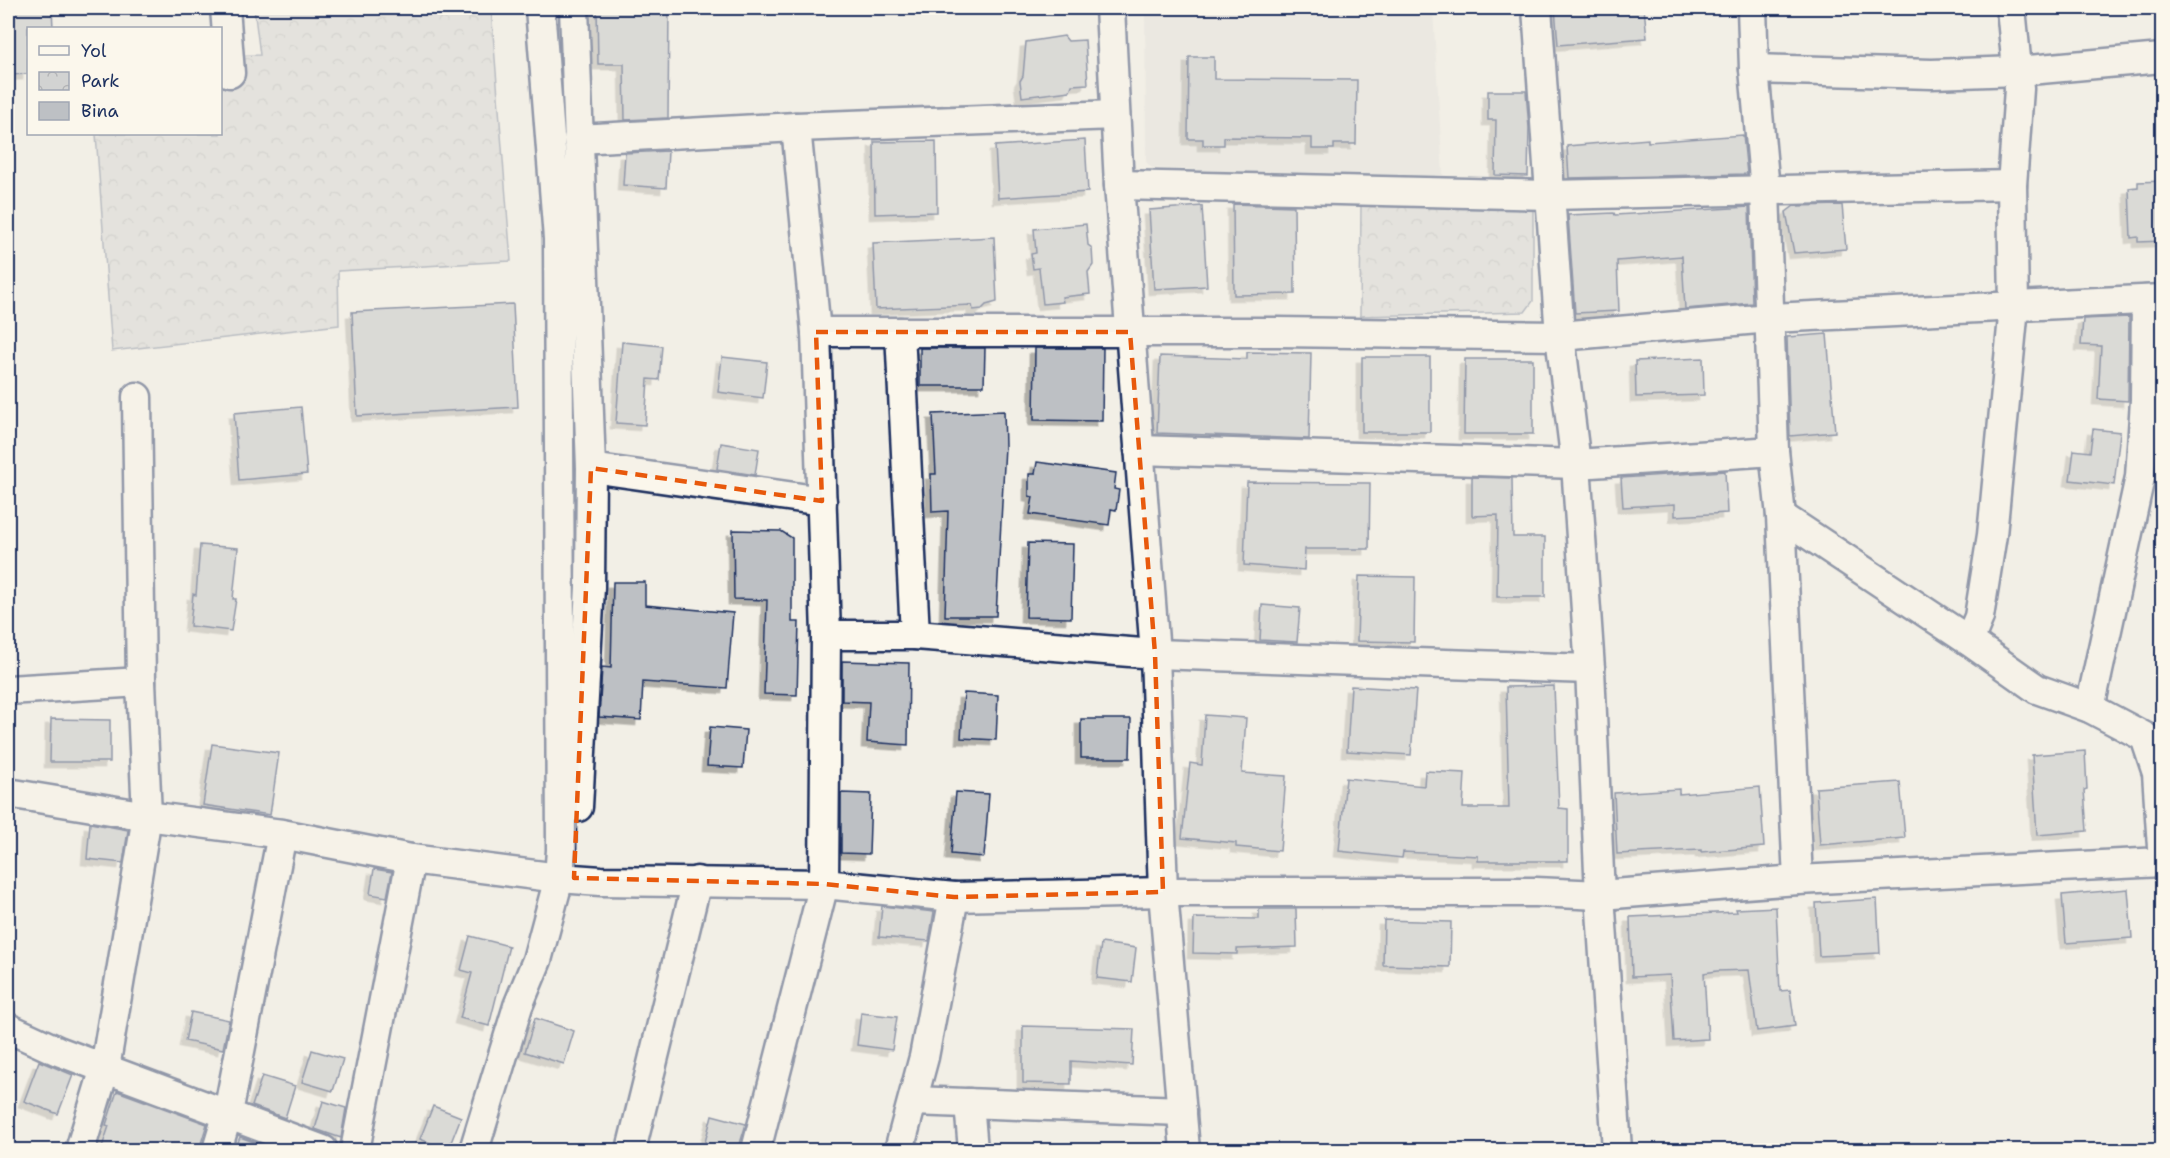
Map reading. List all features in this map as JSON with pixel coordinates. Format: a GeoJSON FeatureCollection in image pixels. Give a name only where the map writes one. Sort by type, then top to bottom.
{"type":"FeatureCollection","features":[{"type":"Feature","properties":{"kind":"street"},"geometry":{"type":"LineString","coordinates":[[225,8],[230,73]]}},
{"type":"Feature","properties":{"kind":"street"},"geometry":{"type":"LineString","coordinates":[[540,8],[558,239],[561,850],[567,878]]}},
{"type":"Feature","properties":{"kind":"street"},"geometry":{"type":"LineString","coordinates":[[474,1150],[518,1006],[567,878],[590,587],[591,468],[574,8]]}},
{"type":"Feature","properties":{"kind":"street"},"geometry":{"type":"LineString","coordinates":[[1110,8],[1119,185],[1155,654],[1163,892],[1185,1150]]}},
{"type":"Feature","properties":{"kind":"street"},"geometry":{"type":"LineString","coordinates":[[1537,8],[1560,336],[1576,464],[1617,1150]]}},
{"type":"Feature","properties":{"kind":"street"},"geometry":{"type":"LineString","coordinates":[[1752,8],[1754,69],[1765,190],[1774,451],[1781,516],[1798,880]]}},
{"type":"Feature","properties":{"kind":"street"},"geometry":{"type":"LineString","coordinates":[[1969,641],[1979,617],[1992,535],[2014,307],[2012,185],[2019,89],[2011,8]]}},
{"type":"Feature","properties":{"kind":"street"},"geometry":{"type":"LineString","coordinates":[[1754,69],[1932,74],[2018,71],[2163,58]]}},
{"type":"Feature","properties":{"kind":"street"},"geometry":{"type":"LineString","coordinates":[[578,139],[796,127],[1115,115]]}},
{"type":"Feature","properties":{"kind":"street"},"geometry":{"type":"LineString","coordinates":[[756,1150],[824,884],[826,635],[816,332],[796,127]]}},
{"type":"Feature","properties":{"kind":"street"},"geometry":{"type":"LineString","coordinates":[[1119,185],[1550,195],[2012,185]]}},
{"type":"Feature","properties":{"kind":"street"},"geometry":{"type":"LineString","coordinates":[[816,332],[1560,336],[1770,318],[2154,300],[2153,424],[2090,708]]}},
{"type":"Feature","properties":{"kind":"street"},"geometry":{"type":"LineString","coordinates":[[900,332],[915,635]]}},
{"type":"Feature","properties":{"kind":"street"},"geometry":{"type":"LineString","coordinates":[[80,1150],[105,1068],[147,816],[141,682],[137,398]]}},
{"type":"Feature","properties":{"kind":"street"},"geometry":{"type":"LineString","coordinates":[[1139,450],[1576,464],[1774,451]]}},
{"type":"Feature","properties":{"kind":"street"},"geometry":{"type":"LineString","coordinates":[[591,468],[822,501]]}},
{"type":"Feature","properties":{"kind":"street"},"geometry":{"type":"LineString","coordinates":[[1781,516],[2037,689],[2090,708],[2145,737],[2157,773],[2163,847]]}},
{"type":"Feature","properties":{"kind":"street"},"geometry":{"type":"LineString","coordinates":[[826,635],[915,635],[1155,654],[1590,669]]}},
{"type":"Feature","properties":{"kind":"street"},"geometry":{"type":"LineString","coordinates":[[8,690],[141,682]]}},
{"type":"Feature","properties":{"kind":"street"},"geometry":{"type":"LineString","coordinates":[[8,793],[147,816],[282,834],[411,859],[567,878],[601,881],[824,884],[954,897],[1163,892],[1536,892],[1600,895],[1798,880],[2163,861]]}},
{"type":"Feature","properties":{"kind":"street"},"geometry":{"type":"LineString","coordinates":[[217,1150],[228,1113],[282,834]]}},
{"type":"Feature","properties":{"kind":"street"},"geometry":{"type":"LineString","coordinates":[[355,1150],[411,859]]}},
{"type":"Feature","properties":{"kind":"street"},"geometry":{"type":"LineString","coordinates":[[631,1150],[697,881]]}},
{"type":"Feature","properties":{"kind":"street"},"geometry":{"type":"LineString","coordinates":[[899,1150],[924,1057],[954,897]]}},
{"type":"Feature","properties":{"kind":"street"},"geometry":{"type":"LineString","coordinates":[[8,1028],[58,1051],[323,1150]]}},
{"type":"Feature","properties":{"kind":"street"},"geometry":{"type":"LineString","coordinates":[[913,1101],[1182,1111]]}},
{"type":"Feature","properties":{"kind":"street"},"geometry":{"type":"LineString","coordinates":[[969,1103],[973,1150]]}},
{"type":"Feature","properties":{"kind":"highlighted area"},"geometry":{"type":"Polygon","coordinates":[[[816,332],[1130,332],[1155,654],[1163,892],[954,897],[824,884],[574,878],[591,468],[822,501],[816,332]]]}},
{"type":"Feature","properties":{"kind":"shaded area"},"geometry":{"type":"Polygon","coordinates":[[[1145,8],[1428,8],[1433,10],[1443,175],[1409,179],[1152,168],[1146,162],[1145,8]]]}},
{"type":"Feature","properties":{"kind":"green space"},"geometry":{"type":"Polygon","coordinates":[[[254,8],[491,8],[511,261],[338,271],[339,325],[112,351],[96,135],[222,135],[222,56],[260,55],[254,8]]]}},
{"type":"Feature","properties":{"kind":"green space"},"geometry":{"type":"Polygon","coordinates":[[[1361,206],[1533,209],[1533,301],[1525,312],[1360,316],[1361,206]]]}},
{"type":"Feature","properties":{"kind":"building"},"geometry":{"type":"Polygon","coordinates":[[[8,8],[52,8],[53,27],[27,27],[27,74],[8,75],[8,8]]]}},
{"type":"Feature","properties":{"kind":"building"},"geometry":{"type":"Polygon","coordinates":[[[597,8],[669,8],[668,118],[625,120],[624,64],[598,64],[597,8]]]}},
{"type":"Feature","properties":{"kind":"building"},"geometry":{"type":"Polygon","coordinates":[[[1555,8],[1644,8],[1647,38],[1558,45],[1555,8]]]}},
{"type":"Feature","properties":{"kind":"building"},"geometry":{"type":"Polygon","coordinates":[[[1064,36],[1068,41],[1085,40],[1088,84],[1072,85],[1070,91],[1022,97],[1020,81],[1023,76],[1026,42],[1064,36]]]}},
{"type":"Feature","properties":{"kind":"building"},"geometry":{"type":"Polygon","coordinates":[[[1189,57],[1214,57],[1214,79],[1357,80],[1356,144],[1334,144],[1334,149],[1312,149],[1312,138],[1224,137],[1224,145],[1203,145],[1203,139],[1188,139],[1189,57]]]}},
{"type":"Feature","properties":{"kind":"building"},"geometry":{"type":"Polygon","coordinates":[[[1488,91],[1526,91],[1529,128],[1528,176],[1495,175],[1496,120],[1488,120],[1488,91]]]}},
{"type":"Feature","properties":{"kind":"building"},"geometry":{"type":"Polygon","coordinates":[[[1743,135],[1747,174],[1569,178],[1567,146],[1648,139],[1648,142],[1743,135]]]}},
{"type":"Feature","properties":{"kind":"building"},"geometry":{"type":"Polygon","coordinates":[[[1085,140],[1088,192],[998,198],[995,146],[1085,140]]]}},
{"type":"Feature","properties":{"kind":"building"},"geometry":{"type":"Polygon","coordinates":[[[936,141],[937,212],[875,214],[874,142],[936,141]]]}},
{"type":"Feature","properties":{"kind":"building"},"geometry":{"type":"Polygon","coordinates":[[[668,151],[666,188],[623,185],[625,153],[668,151]]]}},
{"type":"Feature","properties":{"kind":"building"},"geometry":{"type":"Polygon","coordinates":[[[2163,181],[2163,241],[2138,242],[2138,237],[2131,238],[2129,188],[2138,187],[2138,182],[2163,181]]]}},
{"type":"Feature","properties":{"kind":"building"},"geometry":{"type":"Polygon","coordinates":[[[1233,204],[1294,206],[1295,294],[1234,295],[1233,204]]]}},
{"type":"Feature","properties":{"kind":"building"},"geometry":{"type":"Polygon","coordinates":[[[1842,205],[1846,249],[1794,253],[1786,212],[1794,206],[1842,205]]]}},
{"type":"Feature","properties":{"kind":"building"},"geometry":{"type":"Polygon","coordinates":[[[1202,206],[1207,286],[1154,289],[1149,210],[1202,206]]]}},
{"type":"Feature","properties":{"kind":"building"},"geometry":{"type":"Polygon","coordinates":[[[1749,207],[1752,303],[1685,309],[1682,256],[1617,261],[1619,311],[1575,313],[1568,215],[1614,213],[1615,215],[1749,207]]]}},
{"type":"Feature","properties":{"kind":"building"},"geometry":{"type":"Polygon","coordinates":[[[1086,224],[1088,245],[1092,248],[1093,265],[1088,272],[1090,294],[1062,297],[1063,302],[1043,304],[1039,268],[1033,269],[1031,254],[1036,253],[1034,229],[1086,224]]]}},
{"type":"Feature","properties":{"kind":"building"},"geometry":{"type":"Polygon","coordinates":[[[994,237],[997,302],[986,305],[982,309],[973,310],[972,305],[876,309],[873,243],[994,237]]]}},
{"type":"Feature","properties":{"kind":"building"},"geometry":{"type":"Polygon","coordinates":[[[513,304],[518,407],[357,416],[352,312],[513,304]]]}},
{"type":"Feature","properties":{"kind":"building"},"geometry":{"type":"Polygon","coordinates":[[[2129,317],[2128,401],[2098,399],[2101,346],[2081,345],[2083,319],[2129,317]]]}},
{"type":"Feature","properties":{"kind":"building"},"geometry":{"type":"Polygon","coordinates":[[[1827,334],[1835,432],[1790,436],[1787,337],[1827,334]]]}},
{"type":"Feature","properties":{"kind":"building"},"geometry":{"type":"Polygon","coordinates":[[[622,342],[662,346],[659,380],[648,379],[645,425],[616,423],[622,342]]]}},
{"type":"Feature","properties":{"kind":"building"},"geometry":{"type":"Polygon","coordinates":[[[920,348],[985,348],[984,386],[920,386],[920,348]]]}},
{"type":"Feature","properties":{"kind":"building"},"geometry":{"type":"Polygon","coordinates":[[[1035,348],[1103,348],[1102,421],[1034,420],[1035,348]]]}},
{"type":"Feature","properties":{"kind":"building"},"geometry":{"type":"Polygon","coordinates":[[[1247,352],[1311,353],[1309,439],[1157,433],[1160,356],[1247,359],[1247,352]]]}},
{"type":"Feature","properties":{"kind":"building"},"geometry":{"type":"Polygon","coordinates":[[[722,357],[767,362],[763,398],[718,392],[722,357]]]}},
{"type":"Feature","properties":{"kind":"building"},"geometry":{"type":"Polygon","coordinates":[[[1362,357],[1430,357],[1430,432],[1362,432],[1362,357]]]}},
{"type":"Feature","properties":{"kind":"building"},"geometry":{"type":"Polygon","coordinates":[[[1703,358],[1704,395],[1636,397],[1635,361],[1703,358]]]}},
{"type":"Feature","properties":{"kind":"building"},"geometry":{"type":"Polygon","coordinates":[[[1465,359],[1533,359],[1533,434],[1464,434],[1465,359]]]}},
{"type":"Feature","properties":{"kind":"building"},"geometry":{"type":"Polygon","coordinates":[[[301,407],[307,474],[239,480],[234,413],[301,407]]]}},
{"type":"Feature","properties":{"kind":"building"},"geometry":{"type":"Polygon","coordinates":[[[1004,411],[1005,446],[996,616],[945,616],[948,511],[932,512],[931,474],[936,474],[933,414],[1004,411]]]}},
{"type":"Feature","properties":{"kind":"building"},"geometry":{"type":"Polygon","coordinates":[[[2093,429],[2120,432],[2114,485],[2070,480],[2074,450],[2090,452],[2093,429]]]}},
{"type":"Feature","properties":{"kind":"building"},"geometry":{"type":"Polygon","coordinates":[[[721,443],[759,449],[755,475],[717,469],[721,443]]]}},
{"type":"Feature","properties":{"kind":"building"},"geometry":{"type":"Polygon","coordinates":[[[1037,462],[1116,473],[1114,489],[1119,490],[1116,510],[1111,509],[1109,525],[1030,514],[1033,497],[1029,496],[1029,474],[1035,474],[1037,462]]]}},
{"type":"Feature","properties":{"kind":"building"},"geometry":{"type":"Polygon","coordinates":[[[1725,471],[1727,513],[1675,516],[1675,504],[1623,507],[1621,478],[1725,471]]]}},
{"type":"Feature","properties":{"kind":"building"},"geometry":{"type":"Polygon","coordinates":[[[1472,477],[1512,478],[1513,537],[1545,537],[1545,597],[1497,597],[1498,515],[1472,516],[1472,477]]]}},
{"type":"Feature","properties":{"kind":"building"},"geometry":{"type":"Polygon","coordinates":[[[1247,482],[1370,483],[1369,549],[1305,549],[1304,570],[1244,565],[1247,482]]]}},
{"type":"Feature","properties":{"kind":"building"},"geometry":{"type":"Polygon","coordinates":[[[733,530],[781,531],[792,538],[792,622],[799,622],[797,695],[764,694],[767,600],[734,599],[733,530]]]}},
{"type":"Feature","properties":{"kind":"building"},"geometry":{"type":"Polygon","coordinates":[[[1028,543],[1073,544],[1071,618],[1026,617],[1028,543]]]}},
{"type":"Feature","properties":{"kind":"building"},"geometry":{"type":"Polygon","coordinates":[[[200,545],[238,548],[233,599],[236,599],[231,631],[190,626],[193,594],[196,595],[200,545]]]}},
{"type":"Feature","properties":{"kind":"building"},"geometry":{"type":"Polygon","coordinates":[[[1359,576],[1415,577],[1414,642],[1357,641],[1359,576]]]}},
{"type":"Feature","properties":{"kind":"building"},"geometry":{"type":"Polygon","coordinates":[[[613,582],[645,582],[645,605],[733,613],[727,688],[643,682],[641,720],[599,717],[602,667],[611,668],[613,582]]]}},
{"type":"Feature","properties":{"kind":"building"},"geometry":{"type":"Polygon","coordinates":[[[1262,605],[1300,608],[1297,642],[1260,640],[1262,605]]]}},
{"type":"Feature","properties":{"kind":"building"},"geometry":{"type":"Polygon","coordinates":[[[842,661],[909,663],[908,745],[867,742],[869,702],[842,701],[842,661]]]}},
{"type":"Feature","properties":{"kind":"building"},"geometry":{"type":"Polygon","coordinates":[[[1351,686],[1416,690],[1411,755],[1347,751],[1351,686]]]}},
{"type":"Feature","properties":{"kind":"building"},"geometry":{"type":"Polygon","coordinates":[[[1554,686],[1559,808],[1568,809],[1568,861],[1478,861],[1478,856],[1403,852],[1402,858],[1339,851],[1346,778],[1424,786],[1425,771],[1465,773],[1463,808],[1509,808],[1506,687],[1554,686]]]}},
{"type":"Feature","properties":{"kind":"building"},"geometry":{"type":"Polygon","coordinates":[[[964,693],[998,695],[996,740],[961,738],[964,693]]]}},
{"type":"Feature","properties":{"kind":"building"},"geometry":{"type":"Polygon","coordinates":[[[1205,715],[1246,718],[1242,773],[1286,776],[1280,851],[1236,847],[1236,843],[1182,838],[1190,763],[1202,765],[1205,715]]]}},
{"type":"Feature","properties":{"kind":"building"},"geometry":{"type":"Polygon","coordinates":[[[51,719],[110,720],[110,762],[50,762],[51,719]]]}},
{"type":"Feature","properties":{"kind":"building"},"geometry":{"type":"Polygon","coordinates":[[[1081,719],[1131,719],[1130,758],[1081,758],[1081,719]]]}},
{"type":"Feature","properties":{"kind":"building"},"geometry":{"type":"Polygon","coordinates":[[[710,727],[746,730],[743,768],[707,766],[710,727]]]}},
{"type":"Feature","properties":{"kind":"building"},"geometry":{"type":"Polygon","coordinates":[[[212,744],[279,753],[270,815],[203,805],[212,744]]]}},
{"type":"Feature","properties":{"kind":"building"},"geometry":{"type":"Polygon","coordinates":[[[2085,751],[2087,789],[2084,790],[2087,831],[2037,835],[2032,755],[2085,751]]]}},
{"type":"Feature","properties":{"kind":"building"},"geometry":{"type":"Polygon","coordinates":[[[1900,782],[1905,838],[1820,845],[1816,788],[1900,782]]]}},
{"type":"Feature","properties":{"kind":"building"},"geometry":{"type":"Polygon","coordinates":[[[1760,787],[1764,847],[1701,852],[1701,850],[1617,854],[1614,793],[1679,789],[1679,794],[1760,787]]]}},
{"type":"Feature","properties":{"kind":"building"},"geometry":{"type":"Polygon","coordinates":[[[956,792],[989,794],[984,857],[951,854],[956,792]]]}},
{"type":"Feature","properties":{"kind":"building"},"geometry":{"type":"Polygon","coordinates":[[[841,793],[871,794],[869,854],[841,853],[841,793]]]}},
{"type":"Feature","properties":{"kind":"building"},"geometry":{"type":"Polygon","coordinates":[[[90,823],[128,830],[123,863],[87,859],[90,823]]]}},
{"type":"Feature","properties":{"kind":"building"},"geometry":{"type":"Polygon","coordinates":[[[374,869],[392,872],[387,897],[370,894],[374,869]]]}},
{"type":"Feature","properties":{"kind":"building"},"geometry":{"type":"Polygon","coordinates":[[[2128,889],[2132,938],[2066,943],[2062,895],[2128,889]]]}},
{"type":"Feature","properties":{"kind":"building"},"geometry":{"type":"Polygon","coordinates":[[[1877,899],[1880,953],[1819,956],[1816,903],[1877,899]]]}},
{"type":"Feature","properties":{"kind":"building"},"geometry":{"type":"Polygon","coordinates":[[[882,906],[934,912],[929,941],[879,937],[882,906]]]}},
{"type":"Feature","properties":{"kind":"building"},"geometry":{"type":"Polygon","coordinates":[[[1776,907],[1780,991],[1790,990],[1795,1026],[1757,1031],[1749,970],[1717,971],[1704,973],[1708,1039],[1674,1041],[1670,975],[1632,977],[1630,917],[1737,912],[1736,909],[1776,907]]]}},
{"type":"Feature","properties":{"kind":"building"},"geometry":{"type":"Polygon","coordinates":[[[1259,909],[1296,909],[1297,947],[1237,949],[1237,954],[1193,953],[1194,918],[1259,919],[1259,909]]]}},
{"type":"Feature","properties":{"kind":"building"},"geometry":{"type":"Polygon","coordinates":[[[1384,920],[1451,922],[1450,967],[1383,965],[1384,920]]]}},
{"type":"Feature","properties":{"kind":"building"},"geometry":{"type":"Polygon","coordinates":[[[470,936],[509,946],[489,1026],[460,1018],[472,973],[461,970],[470,936]]]}},
{"type":"Feature","properties":{"kind":"building"},"geometry":{"type":"Polygon","coordinates":[[[1101,943],[1136,948],[1132,982],[1097,978],[1101,943]]]}},
{"type":"Feature","properties":{"kind":"building"},"geometry":{"type":"Polygon","coordinates":[[[191,1012],[229,1020],[223,1049],[185,1041],[191,1012]]]}},
{"type":"Feature","properties":{"kind":"building"},"geometry":{"type":"Polygon","coordinates":[[[861,1013],[897,1017],[892,1050],[857,1045],[861,1013]]]}},
{"type":"Feature","properties":{"kind":"building"},"geometry":{"type":"Polygon","coordinates":[[[535,1018],[574,1031],[564,1064],[525,1052],[535,1018]]]}},
{"type":"Feature","properties":{"kind":"building"},"geometry":{"type":"Polygon","coordinates":[[[1023,1026],[1134,1029],[1132,1065],[1071,1061],[1071,1084],[1023,1083],[1023,1026]]]}},
{"type":"Feature","properties":{"kind":"building"},"geometry":{"type":"Polygon","coordinates":[[[312,1050],[343,1059],[333,1091],[302,1082],[312,1050]]]}},
{"type":"Feature","properties":{"kind":"building"},"geometry":{"type":"Polygon","coordinates":[[[39,1061],[73,1075],[58,1114],[24,1101],[39,1061]]]}},
{"type":"Feature","properties":{"kind":"building"},"geometry":{"type":"Polygon","coordinates":[[[262,1076],[295,1086],[285,1118],[252,1106],[262,1076]]]}},
{"type":"Feature","properties":{"kind":"building"},"geometry":{"type":"Polygon","coordinates":[[[117,1091],[207,1124],[199,1150],[184,1150],[164,1143],[163,1150],[101,1150],[117,1091]]]}},
{"type":"Feature","properties":{"kind":"building"},"geometry":{"type":"Polygon","coordinates":[[[323,1101],[346,1108],[341,1138],[315,1129],[323,1101]]]}},
{"type":"Feature","properties":{"kind":"building"},"geometry":{"type":"Polygon","coordinates":[[[433,1106],[461,1117],[448,1150],[420,1139],[433,1106]]]}},
{"type":"Feature","properties":{"kind":"building"},"geometry":{"type":"Polygon","coordinates":[[[712,1115],[746,1124],[738,1150],[703,1150],[712,1115]]]}},
{"type":"Feature","properties":{"kind":"building"},"geometry":{"type":"Polygon","coordinates":[[[240,1137],[275,1150],[235,1150],[240,1137]]]}}]}
